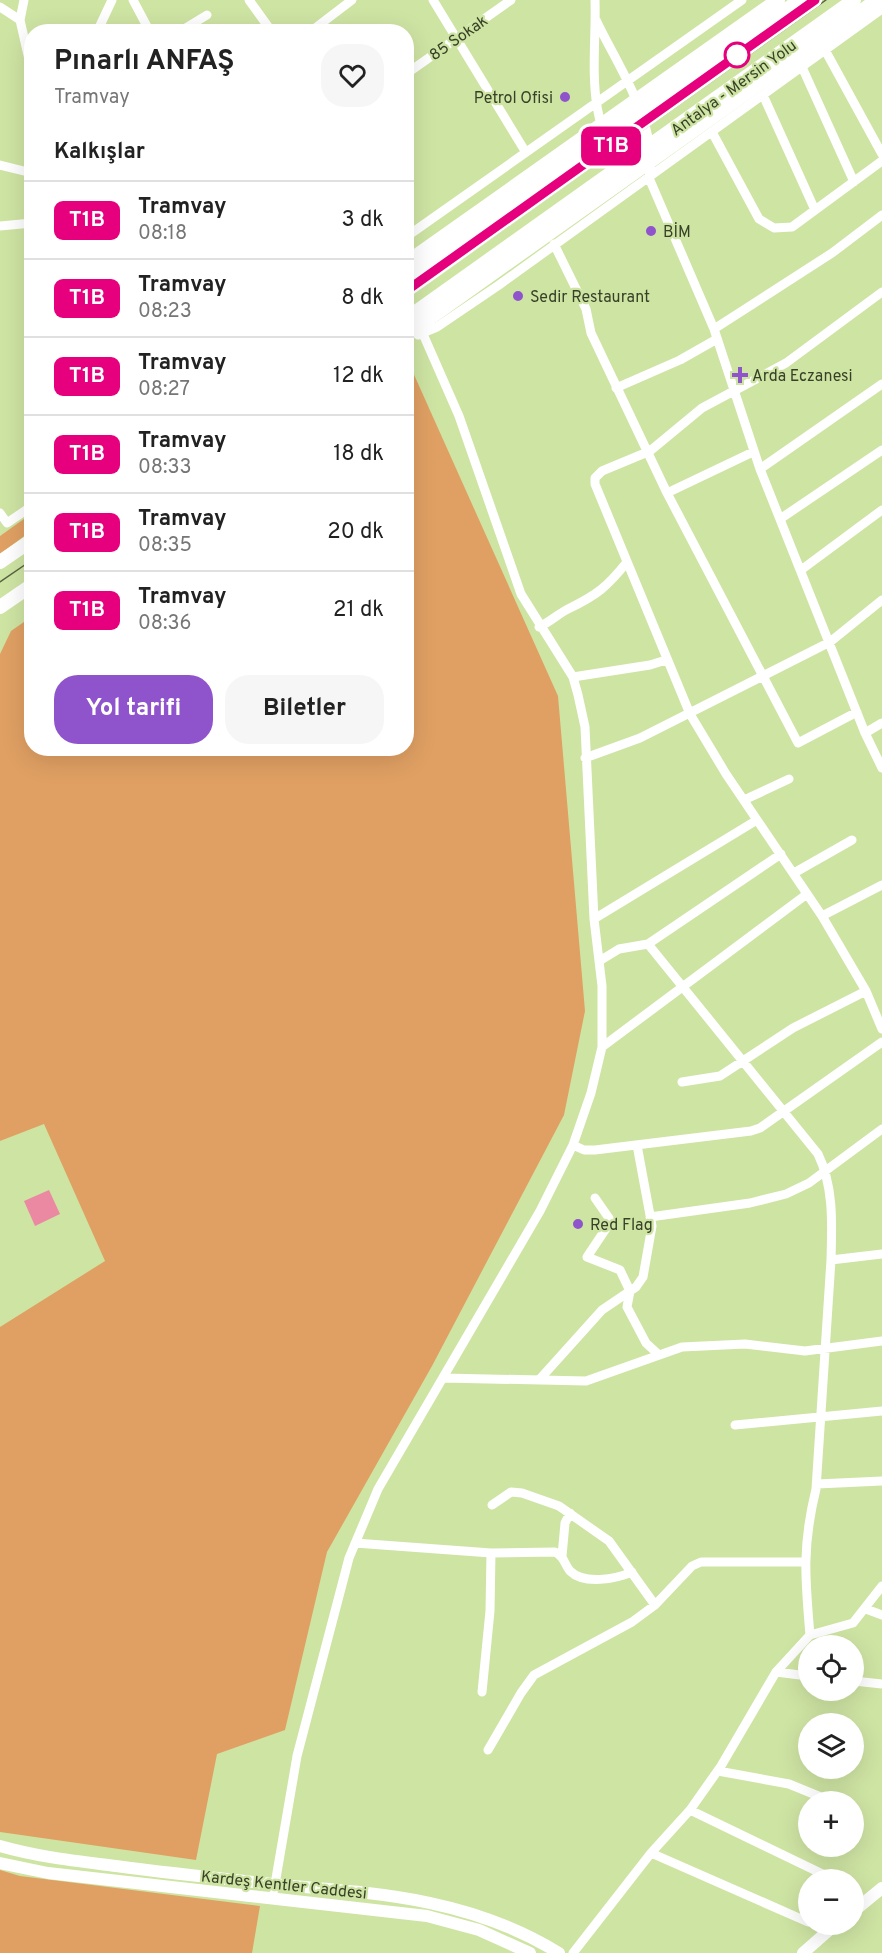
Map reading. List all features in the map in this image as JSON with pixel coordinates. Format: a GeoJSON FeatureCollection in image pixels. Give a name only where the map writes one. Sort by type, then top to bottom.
{"type":"FeatureCollection","features":[{"type":"Feature","properties":{"kind":"highway"},"geometry":{"type":"LineString","coordinates":[[414,257],[778,0]]}},
{"type":"Feature","properties":{"kind":"highway","name":"Antalya - Mersin Yolu"},"geometry":{"type":"LineString","coordinates":[[414,271],[800,0]]}},
{"type":"Feature","properties":{"kind":"highway","name":"Antalya - Mersin Yolu"},"geometry":{"type":"LineString","coordinates":[[414,313],[854,0]]}},
{"type":"Feature","properties":{"kind":"highway"},"geometry":{"type":"LineString","coordinates":[[414,330],[877,0]]}},
{"type":"Feature","properties":{"kind":"highway"},"geometry":{"type":"LineString","coordinates":[[0,562],[24,546]]}},
{"type":"Feature","properties":{"kind":"highway"},"geometry":{"type":"LineString","coordinates":[[0,607],[24,591]]}},
{"type":"Feature","properties":{"kind":"highway"},"geometry":{"type":"LineString","coordinates":[[0,618],[12,599]]}},
{"type":"Feature","properties":{"kind":"main road","name":"Kardeş Kentler Caddesi"},"geometry":{"type":"LineString","coordinates":[[0,1846],[48,1857],[414,1898],[452,1907],[515,1928],[559,1953]]}},
{"type":"Feature","properties":{"kind":"main road","name":"Kardeş Kentler Caddesi"},"geometry":{"type":"LineString","coordinates":[[0,1863],[48,1873],[427,1916],[479,1930],[530,1953]]}},
{"type":"Feature","properties":{"kind":"main road"},"geometry":{"type":"LineString","coordinates":[[864,1903],[882,1888]]}},
{"type":"Feature","properties":{"kind":"main road"},"geometry":{"type":"LineString","coordinates":[[803,1953],[824,1935]]}},
{"type":"Feature","properties":{"kind":"street"},"geometry":{"type":"LineString","coordinates":[[24,0],[20,20],[24,38]]}},
{"type":"Feature","properties":{"kind":"street"},"geometry":{"type":"LineString","coordinates":[[101,24],[112,0]]}},
{"type":"Feature","properties":{"kind":"street"},"geometry":{"type":"LineString","coordinates":[[133,0],[146,24]]}},
{"type":"Feature","properties":{"kind":"street"},"geometry":{"type":"LineString","coordinates":[[249,0],[266,24]]}},
{"type":"Feature","properties":{"kind":"street"},"geometry":{"type":"LineString","coordinates":[[320,24],[352,0]]}},
{"type":"Feature","properties":{"kind":"street"},"geometry":{"type":"LineString","coordinates":[[433,0],[525,151]]}},
{"type":"Feature","properties":{"kind":"street","name":"85 Sokak"},"geometry":{"type":"LineString","coordinates":[[414,68],[511,0]]}},
{"type":"Feature","properties":{"kind":"street"},"geometry":{"type":"LineString","coordinates":[[595,0],[596,104],[600,126],[617,155],[634,173],[649,178]]}},
{"type":"Feature","properties":{"kind":"street"},"geometry":{"type":"LineString","coordinates":[[414,230],[525,151],[627,83],[742,0]]}},
{"type":"Feature","properties":{"kind":"street"},"geometry":{"type":"LineString","coordinates":[[0,7],[20,20]]}},
{"type":"Feature","properties":{"kind":"street"},"geometry":{"type":"LineString","coordinates":[[414,335],[423,334],[437,327],[649,178],[882,9]]}},
{"type":"Feature","properties":{"kind":"street"},"geometry":{"type":"LineString","coordinates":[[192,24],[207,15]]}},
{"type":"Feature","properties":{"kind":"street"},"geometry":{"type":"LineString","coordinates":[[596,20],[647,126],[651,161],[649,178],[714,329],[753,452],[865,732],[882,768]]}},
{"type":"Feature","properties":{"kind":"street"},"geometry":{"type":"LineString","coordinates":[[825,50],[882,153]]}},
{"type":"Feature","properties":{"kind":"street"},"geometry":{"type":"LineString","coordinates":[[802,67],[854,182]]}},
{"type":"Feature","properties":{"kind":"street"},"geometry":{"type":"LineString","coordinates":[[764,95],[815,210]]}},
{"type":"Feature","properties":{"kind":"street"},"geometry":{"type":"LineString","coordinates":[[712,132],[759,219],[774,228],[792,227],[882,161]]}},
{"type":"Feature","properties":{"kind":"street"},"geometry":{"type":"LineString","coordinates":[[0,165],[24,171]]}},
{"type":"Feature","properties":{"kind":"street"},"geometry":{"type":"LineString","coordinates":[[714,329],[832,253],[882,215]]}},
{"type":"Feature","properties":{"kind":"street"},"geometry":{"type":"LineString","coordinates":[[0,226],[24,224]]}},
{"type":"Feature","properties":{"kind":"street"},"geometry":{"type":"LineString","coordinates":[[554,244],[586,309],[591,333],[616,388],[650,451],[667,493],[798,743],[857,712]]}},
{"type":"Feature","properties":{"kind":"street"},"geometry":{"type":"LineString","coordinates":[[882,292],[786,363],[702,408],[650,451],[628,458],[602,471],[595,478],[597,493],[690,714],[744,800],[822,916],[866,991],[882,1029]]}},
{"type":"Feature","properties":{"kind":"street"},"geometry":{"type":"LineString","coordinates":[[272,1899],[297,1756],[355,1543],[378,1489],[540,1211],[573,1144],[591,1093],[602,1047],[604,1026],[601,960],[594,919],[585,727],[573,677],[539,627],[521,594],[503,548],[459,416],[423,334]]}},
{"type":"Feature","properties":{"kind":"street"},"geometry":{"type":"LineString","coordinates":[[616,388],[680,360],[717,339]]}},
{"type":"Feature","properties":{"kind":"street"},"geometry":{"type":"LineString","coordinates":[[760,469],[882,384]]}},
{"type":"Feature","properties":{"kind":"street"},"geometry":{"type":"LineString","coordinates":[[780,519],[882,450]]}},
{"type":"Feature","properties":{"kind":"street"},"geometry":{"type":"LineString","coordinates":[[667,493],[753,452]]}},
{"type":"Feature","properties":{"kind":"street"},"geometry":{"type":"LineString","coordinates":[[801,570],[882,510]]}},
{"type":"Feature","properties":{"kind":"street"},"geometry":{"type":"LineString","coordinates":[[0,513],[7,523],[24,511]]}},
{"type":"Feature","properties":{"kind":"street"},"geometry":{"type":"LineString","coordinates":[[539,627],[566,610],[588,601],[606,586],[627,562]]}},
{"type":"Feature","properties":{"kind":"street"},"geometry":{"type":"LineString","coordinates":[[585,758],[640,738],[830,642],[882,600]]}},
{"type":"Feature","properties":{"kind":"street"},"geometry":{"type":"LineString","coordinates":[[573,677],[650,665],[666,660]]}},
{"type":"Feature","properties":{"kind":"street"},"geometry":{"type":"LineString","coordinates":[[865,732],[882,723]]}},
{"type":"Feature","properties":{"kind":"street"},"geometry":{"type":"LineString","coordinates":[[744,800],[789,779]]}},
{"type":"Feature","properties":{"kind":"street"},"geometry":{"type":"LineString","coordinates":[[594,919],[758,820]]}},
{"type":"Feature","properties":{"kind":"street"},"geometry":{"type":"LineString","coordinates":[[794,873],[852,840]]}},
{"type":"Feature","properties":{"kind":"street"},"geometry":{"type":"LineString","coordinates":[[601,960],[619,949],[648,944],[781,854]]}},
{"type":"Feature","properties":{"kind":"street"},"geometry":{"type":"LineString","coordinates":[[822,916],[882,885]]}},
{"type":"Feature","properties":{"kind":"street"},"geometry":{"type":"LineString","coordinates":[[602,1047],[807,894]]}},
{"type":"Feature","properties":{"kind":"street"},"geometry":{"type":"LineString","coordinates":[[648,944],[818,1154],[826,1171],[832,1229],[831,1260],[817,1484],[809,1517],[804,1562],[810,1635],[853,1623],[882,1586]]}},
{"type":"Feature","properties":{"kind":"street"},"geometry":{"type":"LineString","coordinates":[[682,1082],[720,1076],[793,1028],[866,991]]}},
{"type":"Feature","properties":{"kind":"street"},"geometry":{"type":"LineString","coordinates":[[573,1144],[584,1150],[595,1150],[751,1131],[760,1128],[882,1042]]}},
{"type":"Feature","properties":{"kind":"street"},"geometry":{"type":"LineString","coordinates":[[650,1217],[750,1203],[786,1194],[809,1183],[882,1129]]}},
{"type":"Feature","properties":{"kind":"street"},"geometry":{"type":"LineString","coordinates":[[539,1380],[602,1310],[630,1291],[644,1277],[652,1226],[636,1145]]}},
{"type":"Feature","properties":{"kind":"street"},"geometry":{"type":"LineString","coordinates":[[595,1198],[611,1221],[587,1257],[620,1270],[630,1291],[627,1307],[646,1343],[659,1356]]}},
{"type":"Feature","properties":{"kind":"street"},"geometry":{"type":"LineString","coordinates":[[831,1260],[882,1254]]}},
{"type":"Feature","properties":{"kind":"street"},"geometry":{"type":"LineString","coordinates":[[443,1378],[586,1381],[682,1347],[745,1344],[805,1351],[882,1341]]}},
{"type":"Feature","properties":{"kind":"street"},"geometry":{"type":"LineString","coordinates":[[735,1425],[882,1411]]}},
{"type":"Feature","properties":{"kind":"street"},"geometry":{"type":"LineString","coordinates":[[817,1484],[882,1481]]}},
{"type":"Feature","properties":{"kind":"street"},"geometry":{"type":"LineString","coordinates":[[492,1504],[506,1494],[522,1493],[546,1500],[570,1513],[609,1541],[656,1605]]}},
{"type":"Feature","properties":{"kind":"street"},"geometry":{"type":"LineString","coordinates":[[562,1556],[565,1523],[570,1513]]}},
{"type":"Feature","properties":{"kind":"street"},"geometry":{"type":"LineString","coordinates":[[355,1543],[491,1553],[555,1552],[562,1556],[570,1571],[582,1578],[621,1577],[632,1572]]}},
{"type":"Feature","properties":{"kind":"street"},"geometry":{"type":"LineString","coordinates":[[482,1692],[490,1611],[491,1553]]}},
{"type":"Feature","properties":{"kind":"street"},"geometry":{"type":"LineString","coordinates":[[489,1750],[521,1693],[534,1675],[603,1640],[656,1605],[692,1566],[701,1562],[804,1562]]}},
{"type":"Feature","properties":{"kind":"street"},"geometry":{"type":"LineString","coordinates":[[866,1609],[882,1615]]}},
{"type":"Feature","properties":{"kind":"street"},"geometry":{"type":"LineString","coordinates":[[573,1953],[651,1853],[690,1810],[718,1771],[776,1672],[798,1648]]}},
{"type":"Feature","properties":{"kind":"street"},"geometry":{"type":"LineString","coordinates":[[776,1672],[798,1675]]}},
{"type":"Feature","properties":{"kind":"street"},"geometry":{"type":"LineString","coordinates":[[864,1682],[882,1684]]}},
{"type":"Feature","properties":{"kind":"street"},"geometry":{"type":"LineString","coordinates":[[718,1771],[724,1774],[789,1784],[806,1791]]}},
{"type":"Feature","properties":{"kind":"street"},"geometry":{"type":"LineString","coordinates":[[690,1810],[812,1869]]}},
{"type":"Feature","properties":{"kind":"street"},"geometry":{"type":"LineString","coordinates":[[651,1853],[798,1918]]}},
{"type":"Feature","properties":{"kind":"shaded area"},"geometry":{"type":"Polygon","coordinates":[[[414,375],[558,696],[585,1011],[564,1115],[432,1366],[327,1552],[285,1730],[217,1754],[196,1860],[0,1832],[0,1327],[105,1261],[44,1124],[0,1141],[0,654],[11,631],[24,622],[24,756],[414,756],[414,375]]]}},
{"type":"Feature","properties":{"kind":"shaded area"},"geometry":{"type":"Polygon","coordinates":[[[24,519],[24,536],[0,554],[0,536],[24,519]]]}},
{"type":"Feature","properties":{"kind":"shaded area"},"geometry":{"type":"Polygon","coordinates":[[[49,1190],[60,1214],[35,1226],[24,1201],[49,1190]]]}},
{"type":"Feature","properties":{"kind":"shaded area"},"geometry":{"type":"Polygon","coordinates":[[[0,1870],[20,1876],[260,1906],[252,1953],[0,1953],[0,1870]]]}},
{"type":"Feature","properties":{"kind":"tram line","name":"T1B"},"geometry":{"type":"LineString","coordinates":[[414,285],[815,0]]}},
{"type":"Feature","properties":{"kind":"tram line"},"geometry":{"type":"LineString","coordinates":[[414,292],[826,0]]}},
{"type":"Feature","properties":{"kind":"tram line"},"geometry":{"type":"LineString","coordinates":[[0,582],[24,566]]}},
{"type":"Feature","properties":{"kind":"place","name":"Petrol Ofisi"},"geometry":{"type":"Point","coordinates":[565,97]}},
{"type":"Feature","properties":{"kind":"place","name":"BİM"},"geometry":{"type":"Point","coordinates":[651,231]}},
{"type":"Feature","properties":{"kind":"place","name":"Sedir Restaurant"},"geometry":{"type":"Point","coordinates":[518,296]}},
{"type":"Feature","properties":{"kind":"place","name":"Arda Eczanesi"},"geometry":{"type":"Point","coordinates":[740,375]}},
{"type":"Feature","properties":{"kind":"place","name":"Red Flag"},"geometry":{"type":"Point","coordinates":[578,1224]}}]}
